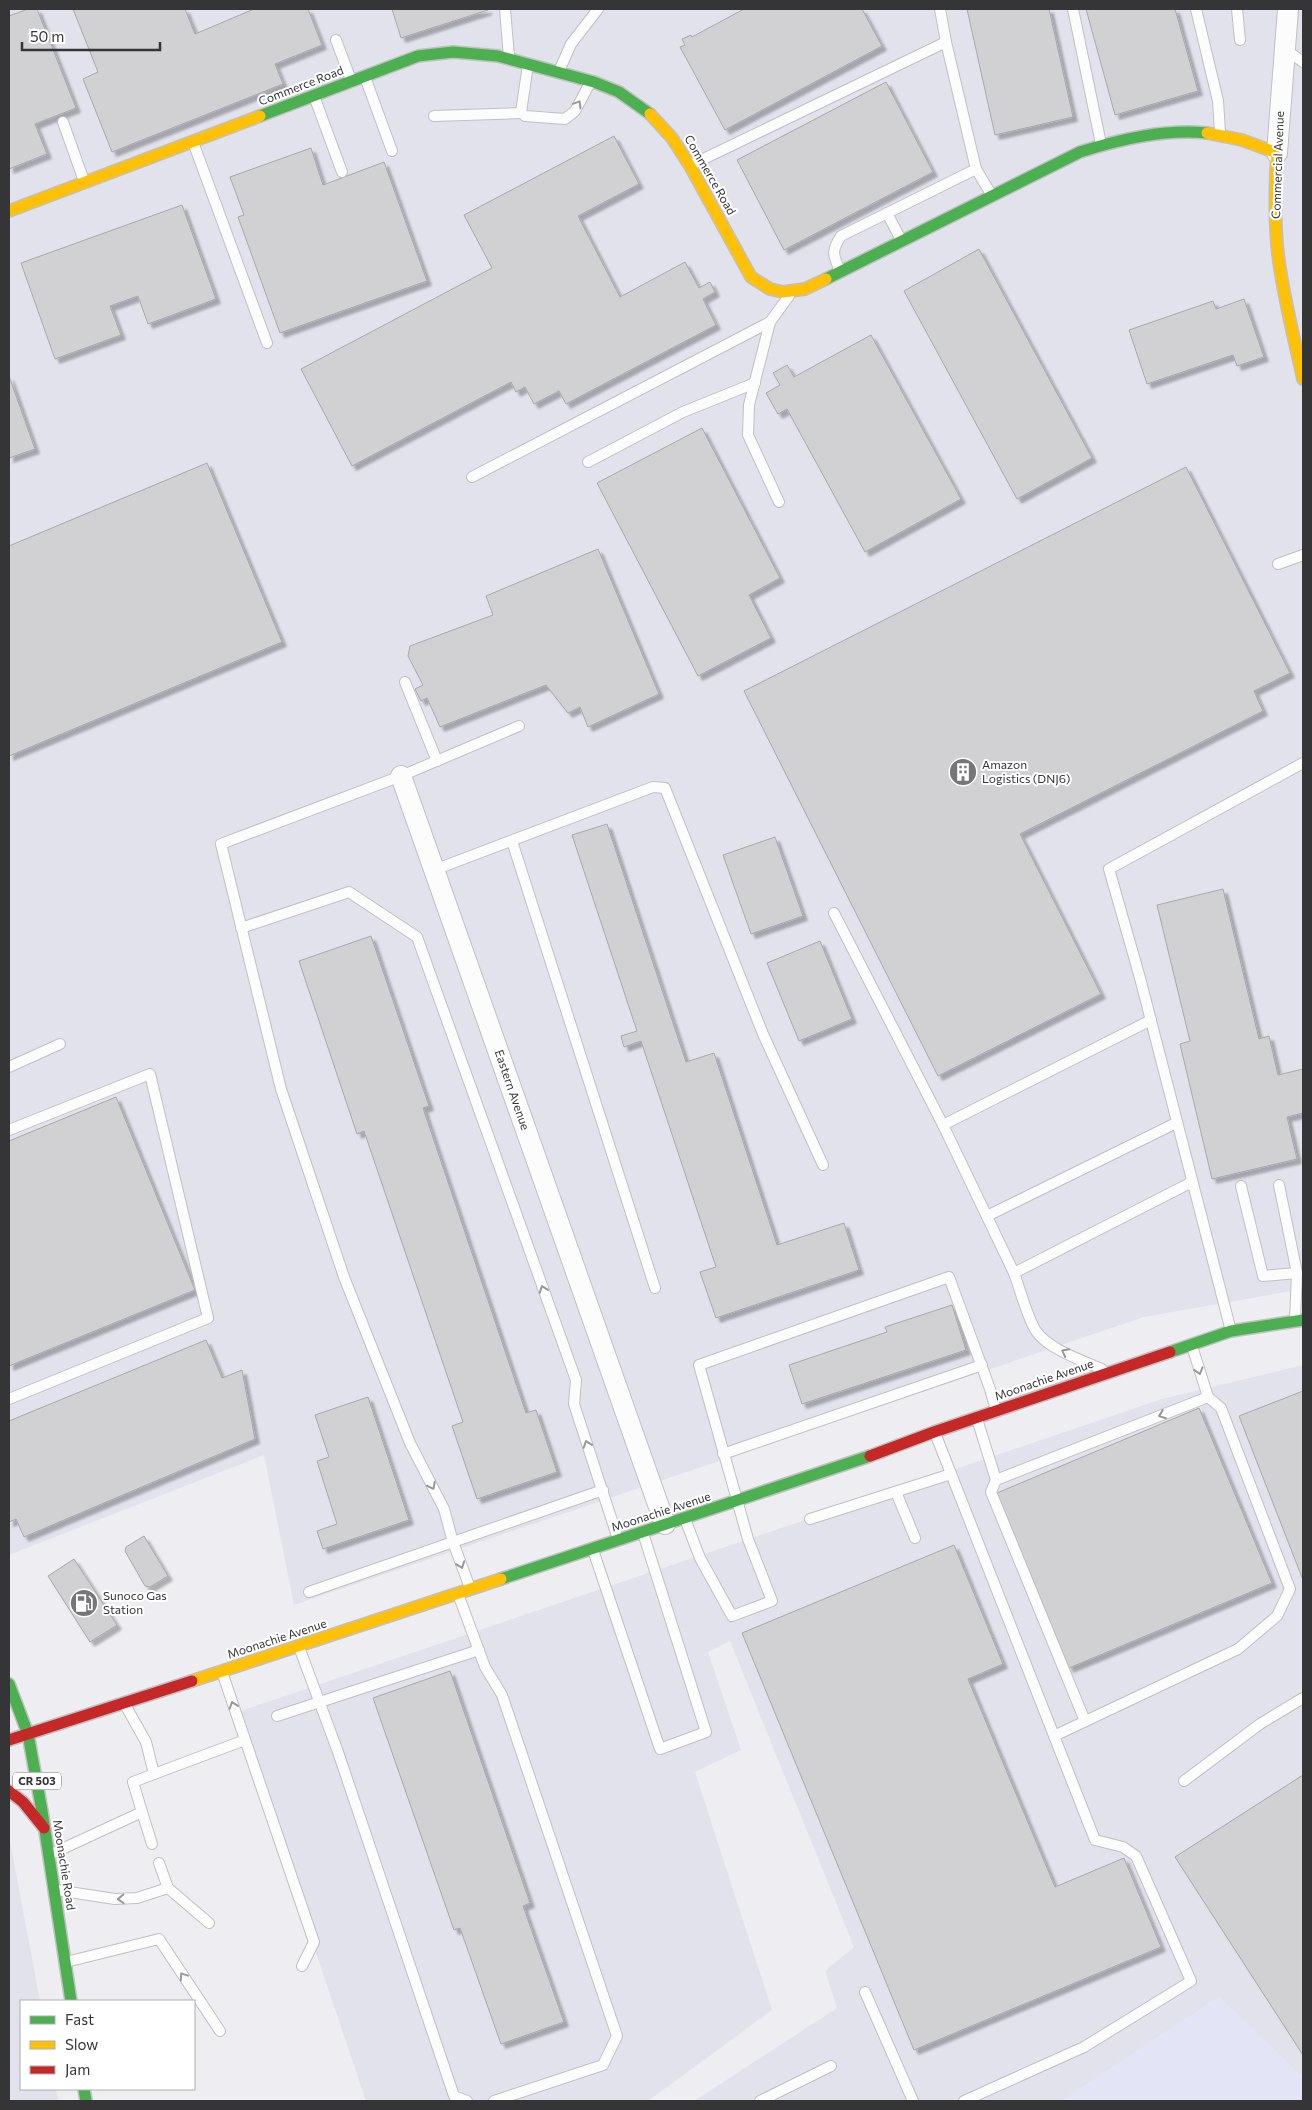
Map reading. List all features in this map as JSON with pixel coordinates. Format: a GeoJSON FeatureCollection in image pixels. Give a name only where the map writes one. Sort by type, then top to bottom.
{"type":"FeatureCollection","features":[{"type":"Feature","properties":{"kind":"main road","name":"Commerce Road"},"geometry":{"type":"LineString","coordinates":[[9,211],[418,56],[444,51],[474,51],[509,58],[618,91],[642,107],[664,127],[680,148],[751,277],[762,286],[775,292],[791,293]]}},
{"type":"Feature","properties":{"kind":"main road"},"geometry":{"type":"LineString","coordinates":[[791,293],[805,289],[840,272],[1080,152],[1101,145],[1139,136],[1177,132],[1236,138],[1277,153]]}},
{"type":"Feature","properties":{"kind":"main road","name":"Commercial Avenue"},"geometry":{"type":"LineString","coordinates":[[1277,153],[1275,196],[1278,252],[1284,298],[1303,379]]}},
{"type":"Feature","properties":{"kind":"main road","name":"Moonachie Avenue"},"geometry":{"type":"LineString","coordinates":[[9,1740],[299,1647],[458,1594],[470,1588],[737,1502],[838,1468],[934,1432],[1231,1331],[1299,1321]]}},
{"type":"Feature","properties":{"kind":"main road","name":"CR 503"},"geometry":{"type":"LineString","coordinates":[[9,1684],[28,1734]]}},
{"type":"Feature","properties":{"kind":"main road","name":"Moonachie Road"},"geometry":{"type":"LineString","coordinates":[[28,1734],[45,1829],[71,2000]]}},
{"type":"Feature","properties":{"kind":"main road"},"geometry":{"type":"LineString","coordinates":[[9,1791],[23,1802],[45,1829]]}},
{"type":"Feature","properties":{"kind":"street","name":"Commercial Avenue"},"geometry":{"type":"LineString","coordinates":[[1277,153],[1288,9]]}},
{"type":"Feature","properties":{"kind":"street","name":"Eastern Avenue"},"geometry":{"type":"LineString","coordinates":[[402,776],[665,1524]]}},
{"type":"Feature","properties":{"kind":"lane"},"geometry":{"type":"LineString","coordinates":[[505,9],[509,58]]}},
{"type":"Feature","properties":{"kind":"lane"},"geometry":{"type":"LineString","coordinates":[[558,72],[571,44],[598,9]]}},
{"type":"Feature","properties":{"kind":"lane"},"geometry":{"type":"LineString","coordinates":[[940,9],[976,168],[992,195]]}},
{"type":"Feature","properties":{"kind":"lane"},"geometry":{"type":"LineString","coordinates":[[1073,9],[1101,145]]}},
{"type":"Feature","properties":{"kind":"lane"},"geometry":{"type":"LineString","coordinates":[[1196,9],[1218,101],[1220,136]]}},
{"type":"Feature","properties":{"kind":"lane"},"geometry":{"type":"LineString","coordinates":[[1237,9],[1240,40]]}},
{"type":"Feature","properties":{"kind":"lane"},"geometry":{"type":"LineString","coordinates":[[336,40],[351,81]]}},
{"type":"Feature","properties":{"kind":"lane"},"geometry":{"type":"LineString","coordinates":[[690,166],[946,42]]}},
{"type":"Feature","properties":{"kind":"lane"},"geometry":{"type":"LineString","coordinates":[[1285,49],[1303,62]]}},
{"type":"Feature","properties":{"kind":"lane"},"geometry":{"type":"LineString","coordinates":[[522,113],[528,64]]}},
{"type":"Feature","properties":{"kind":"lane"},"geometry":{"type":"LineString","coordinates":[[365,76],[392,151]]}},
{"type":"Feature","properties":{"kind":"lane"},"geometry":{"type":"LineString","coordinates":[[434,116],[522,113],[525,116],[565,119],[575,111],[591,82]]}},
{"type":"Feature","properties":{"kind":"lane"},"geometry":{"type":"LineString","coordinates":[[314,95],[342,172]]}},
{"type":"Feature","properties":{"kind":"lane"},"geometry":{"type":"LineString","coordinates":[[63,122],[84,182]]}},
{"type":"Feature","properties":{"kind":"lane"},"geometry":{"type":"LineString","coordinates":[[193,141],[267,344]]}},
{"type":"Feature","properties":{"kind":"lane"},"geometry":{"type":"LineString","coordinates":[[840,272],[834,255],[835,246],[841,236],[976,168]]}},
{"type":"Feature","properties":{"kind":"lane"},"geometry":{"type":"LineString","coordinates":[[887,213],[902,241]]}},
{"type":"Feature","properties":{"kind":"lane"},"geometry":{"type":"LineString","coordinates":[[779,502],[748,435],[749,405],[770,322],[791,293]]}},
{"type":"Feature","properties":{"kind":"lane"},"geometry":{"type":"LineString","coordinates":[[472,477],[770,322]]}},
{"type":"Feature","properties":{"kind":"lane"},"geometry":{"type":"LineString","coordinates":[[588,462],[683,412],[755,383]]}},
{"type":"Feature","properties":{"kind":"lane"},"geometry":{"type":"LineString","coordinates":[[1278,564],[1303,555]]}},
{"type":"Feature","properties":{"kind":"lane"},"geometry":{"type":"LineString","coordinates":[[405,682],[437,761]]}},
{"type":"Feature","properties":{"kind":"lane"},"geometry":{"type":"LineString","coordinates":[[470,1588],[453,1542],[444,1509],[410,1443],[344,1278],[281,1089],[221,844],[402,776],[519,726]]}},
{"type":"Feature","properties":{"kind":"lane"},"geometry":{"type":"LineString","coordinates":[[1231,1331],[1151,1020],[1109,869],[1303,763]]}},
{"type":"Feature","properties":{"kind":"lane"},"geometry":{"type":"LineString","coordinates":[[434,870],[653,787],[665,788],[763,1034],[823,1165]]}},
{"type":"Feature","properties":{"kind":"lane"},"geometry":{"type":"LineString","coordinates":[[512,841],[655,1288]]}},
{"type":"Feature","properties":{"kind":"lane"},"geometry":{"type":"LineString","coordinates":[[242,928],[349,892],[417,937],[576,1380],[574,1404],[618,1540]]}},
{"type":"Feature","properties":{"kind":"lane"},"geometry":{"type":"LineString","coordinates":[[834,914],[943,1125],[987,1216],[1014,1273],[1035,1330],[1042,1338],[1066,1353],[1110,1372]]}},
{"type":"Feature","properties":{"kind":"lane"},"geometry":{"type":"LineString","coordinates":[[943,1125],[1151,1020]]}},
{"type":"Feature","properties":{"kind":"lane"},"geometry":{"type":"LineString","coordinates":[[9,1067],[60,1044]]}},
{"type":"Feature","properties":{"kind":"lane"},"geometry":{"type":"LineString","coordinates":[[9,1130],[150,1074],[208,1318],[9,1399]]}},
{"type":"Feature","properties":{"kind":"lane"},"geometry":{"type":"LineString","coordinates":[[987,1216],[1176,1123]]}},
{"type":"Feature","properties":{"kind":"lane"},"geometry":{"type":"LineString","coordinates":[[1014,1273],[1192,1182]]}},
{"type":"Feature","properties":{"kind":"lane"},"geometry":{"type":"LineString","coordinates":[[1279,1185],[1297,1273],[1299,1321]]}},
{"type":"Feature","properties":{"kind":"lane"},"geometry":{"type":"LineString","coordinates":[[1241,1186],[1263,1276],[1297,1273]]}},
{"type":"Feature","properties":{"kind":"lane"},"geometry":{"type":"LineString","coordinates":[[684,1518],[700,1558],[732,1616],[772,1601],[748,1538],[699,1366],[949,1277],[982,1365],[996,1411]]}},
{"type":"Feature","properties":{"kind":"lane"},"geometry":{"type":"LineString","coordinates":[[1054,1736],[1238,1649],[1277,1616],[1290,1589],[1221,1408],[1208,1397],[1191,1345]]}},
{"type":"Feature","properties":{"kind":"lane"},"geometry":{"type":"LineString","coordinates":[[723,1454],[982,1365]]}},
{"type":"Feature","properties":{"kind":"lane"},"geometry":{"type":"LineString","coordinates":[[996,1480],[1208,1397]]}},
{"type":"Feature","properties":{"kind":"lane"},"geometry":{"type":"LineString","coordinates":[[977,1418],[996,1480],[991,1492],[1085,1721]]}},
{"type":"Feature","properties":{"kind":"lane"},"geometry":{"type":"LineString","coordinates":[[934,1432],[1095,1840],[1123,1847],[1136,1856],[1191,1981],[1084,2047],[964,2101]]}},
{"type":"Feature","properties":{"kind":"lane"},"geometry":{"type":"LineString","coordinates":[[810,1520],[951,1474]]}},
{"type":"Feature","properties":{"kind":"lane"},"geometry":{"type":"LineString","coordinates":[[309,1592],[603,1490]]}},
{"type":"Feature","properties":{"kind":"lane"},"geometry":{"type":"LineString","coordinates":[[896,1492],[915,1538]]}},
{"type":"Feature","properties":{"kind":"lane"},"geometry":{"type":"LineString","coordinates":[[593,1548],[660,1749],[706,1732],[642,1532]]}},
{"type":"Feature","properties":{"kind":"lane"},"geometry":{"type":"LineString","coordinates":[[458,1594],[485,1667],[502,1695],[617,2036],[603,2066],[494,2101]]}},
{"type":"Feature","properties":{"kind":"lane"},"geometry":{"type":"LineString","coordinates":[[299,1647],[338,1752],[454,2096],[467,2101]]}},
{"type":"Feature","properties":{"kind":"lane"},"geometry":{"type":"LineString","coordinates":[[277,1716],[479,1650]]}},
{"type":"Feature","properties":{"kind":"lane"},"geometry":{"type":"LineString","coordinates":[[222,1671],[314,1942],[302,1966]]}},
{"type":"Feature","properties":{"kind":"lane"},"geometry":{"type":"LineString","coordinates":[[1184,1781],[1260,1724],[1303,1698]]}},
{"type":"Feature","properties":{"kind":"lane"},"geometry":{"type":"LineString","coordinates":[[124,1702],[146,1742],[154,1774]]}},
{"type":"Feature","properties":{"kind":"lane"},"geometry":{"type":"LineString","coordinates":[[152,1844],[133,1782],[245,1740]]}},
{"type":"Feature","properties":{"kind":"lane"},"geometry":{"type":"LineString","coordinates":[[49,1855],[142,1812]]}},
{"type":"Feature","properties":{"kind":"lane"},"geometry":{"type":"LineString","coordinates":[[159,1863],[168,1888],[209,1922]]}},
{"type":"Feature","properties":{"kind":"lane"},"geometry":{"type":"LineString","coordinates":[[54,1890],[115,1899],[137,1898],[168,1888]]}},
{"type":"Feature","properties":{"kind":"lane"},"geometry":{"type":"LineString","coordinates":[[65,1962],[159,1939],[220,2031]]}},
{"type":"Feature","properties":{"kind":"lane"},"geometry":{"type":"LineString","coordinates":[[864,1992],[913,2101]]}},
{"type":"Feature","properties":{"kind":"lane"},"geometry":{"type":"LineString","coordinates":[[760,2101],[831,2066]]}},
{"type":"Feature","properties":{"kind":"shaded area"},"geometry":{"type":"Polygon","coordinates":[[[9,9],[1303,9],[1303,1289],[1144,1317],[294,1605],[264,1455],[9,1555],[9,9]]]}},
{"type":"Feature","properties":{"kind":"shaded area"},"geometry":{"type":"Polygon","coordinates":[[[1303,1365],[1303,2078],[1219,1997],[1062,2101],[694,2101],[837,2008],[825,1971],[854,1947],[730,1641],[708,1652],[741,1750],[695,1772],[772,2010],[648,2101],[366,2101],[235,1713],[1162,1399],[1303,1365]]]}},
{"type":"Feature","properties":{"kind":"shaded area"},"geometry":{"type":"Polygon","coordinates":[[[9,1836],[40,2000],[20,2000],[20,2090],[56,2090],[59,2101],[9,2101],[9,1836]]]}},
{"type":"Feature","properties":{"kind":"shaded area"},"geometry":{"type":"Polygon","coordinates":[[[1219,1997],[1303,2078],[1303,2101],[1062,2101],[1219,1997]]]}},
{"type":"Feature","properties":{"kind":"building"},"geometry":{"type":"Polygon","coordinates":[[[28,9],[37,9],[76,108],[35,124],[47,154],[9,169],[9,16],[28,9]]]}},
{"type":"Feature","properties":{"kind":"building"},"geometry":{"type":"Polygon","coordinates":[[[73,9],[185,9],[195,34],[254,9],[308,9],[322,45],[275,64],[283,84],[112,152],[83,79],[98,72],[73,9]]]}},
{"type":"Feature","properties":{"kind":"building"},"geometry":{"type":"Polygon","coordinates":[[[392,9],[487,9],[488,10],[401,38],[392,9]]]}},
{"type":"Feature","properties":{"kind":"building"},"geometry":{"type":"Polygon","coordinates":[[[744,9],[862,9],[882,46],[725,130],[680,47],[685,45],[682,39],[691,35],[692,37],[744,9]]]}},
{"type":"Feature","properties":{"kind":"building"},"geometry":{"type":"Polygon","coordinates":[[[967,9],[1049,9],[1073,117],[995,135],[967,9]]]}},
{"type":"Feature","properties":{"kind":"building"},"geometry":{"type":"Polygon","coordinates":[[[1086,9],[1175,9],[1198,91],[1115,115],[1086,9]]]}},
{"type":"Feature","properties":{"kind":"building"},"geometry":{"type":"Polygon","coordinates":[[[886,82],[933,172],[784,250],[737,160],[886,82]]]}},
{"type":"Feature","properties":{"kind":"building"},"geometry":{"type":"Polygon","coordinates":[[[614,136],[639,184],[578,216],[620,297],[685,262],[699,288],[710,282],[715,292],[703,299],[716,325],[566,404],[559,391],[534,404],[525,387],[516,392],[511,382],[352,466],[301,369],[492,268],[464,215],[614,136]]]}},
{"type":"Feature","properties":{"kind":"building"},"geometry":{"type":"Polygon","coordinates":[[[311,148],[323,185],[384,162],[427,281],[280,333],[238,217],[244,215],[230,177],[311,148]]]}},
{"type":"Feature","properties":{"kind":"building"},"geometry":{"type":"Polygon","coordinates":[[[182,205],[216,299],[148,324],[138,296],[110,306],[121,335],[55,359],[21,263],[182,205]]]}},
{"type":"Feature","properties":{"kind":"building"},"geometry":{"type":"Polygon","coordinates":[[[979,249],[1092,458],[1017,499],[904,291],[979,249]]]}},
{"type":"Feature","properties":{"kind":"building"},"geometry":{"type":"Polygon","coordinates":[[[1244,299],[1264,357],[1237,366],[1233,355],[1147,384],[1129,330],[1213,301],[1216,309],[1244,299]]]}},
{"type":"Feature","properties":{"kind":"building"},"geometry":{"type":"Polygon","coordinates":[[[871,335],[961,499],[865,552],[787,409],[778,414],[766,393],[780,385],[773,373],[787,365],[794,377],[871,335]]]}},
{"type":"Feature","properties":{"kind":"building"},"geometry":{"type":"Polygon","coordinates":[[[9,376],[35,449],[9,458],[9,376]]]}},
{"type":"Feature","properties":{"kind":"building"},"geometry":{"type":"Polygon","coordinates":[[[702,428],[780,578],[749,595],[771,638],[698,676],[597,483],[702,428]]]}},
{"type":"Feature","properties":{"kind":"building"},"geometry":{"type":"Polygon","coordinates":[[[207,463],[282,642],[9,756],[9,546],[207,463]]]}},
{"type":"Feature","properties":{"kind":"building","name":"Amazon Logistics (DNJ6)"},"geometry":{"type":"Polygon","coordinates":[[[1186,467],[1290,673],[1254,691],[1263,711],[1020,834],[1101,994],[938,1076],[744,691],[1186,467]]]}},
{"type":"Feature","properties":{"kind":"building"},"geometry":{"type":"Polygon","coordinates":[[[598,549],[659,694],[588,727],[580,707],[568,713],[546,685],[440,727],[427,698],[421,701],[415,689],[423,685],[408,656],[410,646],[493,615],[486,596],[598,549]]]}},
{"type":"Feature","properties":{"kind":"building"},"geometry":{"type":"Polygon","coordinates":[[[607,824],[686,1062],[714,1053],[777,1245],[844,1223],[859,1270],[716,1318],[700,1272],[716,1267],[641,1041],[624,1047],[621,1036],[637,1031],[572,835],[607,824]]]}},
{"type":"Feature","properties":{"kind":"building"},"geometry":{"type":"Polygon","coordinates":[[[775,837],[803,916],[751,934],[723,855],[775,837]]]}},
{"type":"Feature","properties":{"kind":"building"},"geometry":{"type":"Polygon","coordinates":[[[1223,889],[1259,1039],[1269,1036],[1278,1075],[1303,1069],[1303,1113],[1287,1117],[1297,1159],[1212,1179],[1180,1044],[1190,1041],[1157,905],[1223,889]]]}},
{"type":"Feature","properties":{"kind":"building"},"geometry":{"type":"Polygon","coordinates":[[[371,936],[429,1106],[423,1108],[526,1413],[536,1410],[557,1472],[477,1499],[452,1426],[463,1422],[364,1131],[357,1134],[299,961],[371,936]]]}},
{"type":"Feature","properties":{"kind":"building"},"geometry":{"type":"Polygon","coordinates":[[[820,941],[852,1019],[799,1041],[767,963],[820,941]]]}},
{"type":"Feature","properties":{"kind":"building"},"geometry":{"type":"Polygon","coordinates":[[[116,1097],[195,1290],[9,1366],[9,1141],[116,1097]]]}},
{"type":"Feature","properties":{"kind":"building"},"geometry":{"type":"Polygon","coordinates":[[[952,1305],[966,1350],[802,1404],[789,1365],[887,1332],[885,1327],[952,1305]]]}},
{"type":"Feature","properties":{"kind":"building"},"geometry":{"type":"Polygon","coordinates":[[[206,1340],[222,1378],[242,1370],[255,1439],[24,1537],[16,1519],[9,1522],[9,1421],[206,1340]]]}},
{"type":"Feature","properties":{"kind":"building"},"geometry":{"type":"Polygon","coordinates":[[[1303,1391],[1303,1580],[1239,1416],[1303,1391]]]}},
{"type":"Feature","properties":{"kind":"building"},"geometry":{"type":"Polygon","coordinates":[[[368,1397],[409,1520],[323,1549],[317,1531],[337,1524],[317,1461],[329,1457],[315,1415],[368,1397]]]}},
{"type":"Feature","properties":{"kind":"building"},"geometry":{"type":"Polygon","coordinates":[[[1199,1408],[1272,1583],[1069,1668],[997,1493],[1199,1408]]]}},
{"type":"Feature","properties":{"kind":"building"},"geometry":{"type":"Polygon","coordinates":[[[144,1536],[168,1576],[150,1587],[145,1586],[125,1551],[126,1547],[144,1536]]]}},
{"type":"Feature","properties":{"kind":"building"},"geometry":{"type":"Polygon","coordinates":[[[954,1545],[1003,1664],[968,1679],[1055,1887],[1124,1858],[1161,1947],[914,2050],[742,1633],[954,1545]]]}},
{"type":"Feature","properties":{"kind":"building"},"geometry":{"type":"Polygon","coordinates":[[[74,1559],[117,1625],[90,1642],[48,1576],[74,1559]]]}},
{"type":"Feature","properties":{"kind":"building"},"geometry":{"type":"Polygon","coordinates":[[[450,1671],[530,1903],[523,1906],[564,2022],[501,2044],[460,1928],[454,1930],[373,1698],[450,1671]]]}},
{"type":"Feature","properties":{"kind":"building"},"geometry":{"type":"Polygon","coordinates":[[[1303,1775],[1303,2055],[1175,1857],[1303,1775]]]}},
{"type":"Feature","properties":{"kind":"traffic: fast"},"geometry":{"type":"LineString","coordinates":[[260,116],[418,56],[453,52],[498,56],[594,82],[619,92],[650,114]]}},
{"type":"Feature","properties":{"kind":"traffic: fast"},"geometry":{"type":"LineString","coordinates":[[826,279],[1080,152],[1143,136],[1175,132],[1207,133]]}},
{"type":"Feature","properties":{"kind":"traffic: fast"},"geometry":{"type":"LineString","coordinates":[[1170,1352],[1231,1331],[1303,1320]]}},
{"type":"Feature","properties":{"kind":"traffic: fast"},"geometry":{"type":"LineString","coordinates":[[501,1579],[870,1456]]}},
{"type":"Feature","properties":{"kind":"traffic: fast"},"geometry":{"type":"LineString","coordinates":[[9,1684],[28,1734],[42,1811],[71,2000]]}},
{"type":"Feature","properties":{"kind":"traffic: fast"},"geometry":{"type":"LineString","coordinates":[[84,2090],[86,2101]]}},
{"type":"Feature","properties":{"kind":"traffic: slow"},"geometry":{"type":"LineString","coordinates":[[650,114],[672,138],[690,166],[751,277],[770,289],[783,292],[805,289],[826,279]]}},
{"type":"Feature","properties":{"kind":"traffic: slow"},"geometry":{"type":"LineString","coordinates":[[9,211],[260,116]]}},
{"type":"Feature","properties":{"kind":"traffic: slow"},"geometry":{"type":"LineString","coordinates":[[1207,133],[1242,140],[1277,153],[1275,203],[1278,254],[1303,379]]}},
{"type":"Feature","properties":{"kind":"traffic: slow"},"geometry":{"type":"LineString","coordinates":[[192,1681],[501,1579]]}},
{"type":"Feature","properties":{"kind":"traffic: jam"},"geometry":{"type":"LineString","coordinates":[[870,1456],[934,1432],[1170,1352]]}},
{"type":"Feature","properties":{"kind":"traffic: jam"},"geometry":{"type":"LineString","coordinates":[[9,1740],[192,1681]]}},
{"type":"Feature","properties":{"kind":"traffic: jam"},"geometry":{"type":"LineString","coordinates":[[9,1791],[23,1802],[44,1828]]}},
{"type":"Feature","properties":{"kind":"place","name":"Amazon Logistics (DNJ6)"},"geometry":{"type":"Point","coordinates":[963,772]}},
{"type":"Feature","properties":{"kind":"place","name":"Sunoco Gas Station"},"geometry":{"type":"Point","coordinates":[84,1603]}}]}
